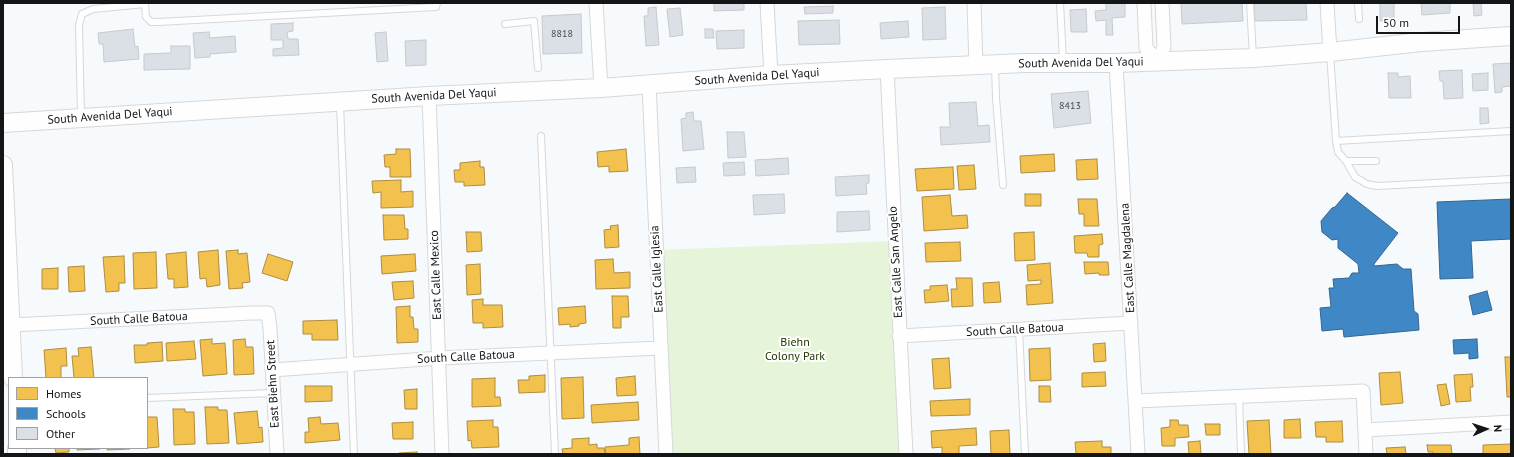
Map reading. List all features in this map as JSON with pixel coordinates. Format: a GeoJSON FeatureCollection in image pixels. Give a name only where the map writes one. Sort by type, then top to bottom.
{"type":"FeatureCollection","features":[{"type":"Feature","properties":{"kind":"street"},"geometry":{"type":"LineString","coordinates":[[596,3],[601,88]]}},
{"type":"Feature","properties":{"kind":"street"},"geometry":{"type":"LineString","coordinates":[[767,3],[771,76]]}},
{"type":"Feature","properties":{"kind":"street"},"geometry":{"type":"LineString","coordinates":[[974,3],[976,66]]}},
{"type":"Feature","properties":{"kind":"street"},"geometry":{"type":"LineString","coordinates":[[1144,3],[1146,48],[1158,62],[1164,47],[1162,3]]}},
{"type":"Feature","properties":{"kind":"street"},"geometry":{"type":"LineString","coordinates":[[1327,3],[1330,52]]}},
{"type":"Feature","properties":{"kind":"street","name":"South Avenida Del Yaqui"},"geometry":{"type":"LineString","coordinates":[[3,123],[429,96],[601,88],[887,69],[1253,58],[1330,52],[1421,42],[1511,36]]}},
{"type":"Feature","properties":{"kind":"street","name":"East Calle Magdalena"},"geometry":{"type":"LineString","coordinates":[[1116,63],[1138,454]]}},
{"type":"Feature","properties":{"kind":"street","name":"East Calle San Angelo"},"geometry":{"type":"LineString","coordinates":[[887,69],[906,454]]}},
{"type":"Feature","properties":{"kind":"street","name":"East Calle Iglesia"},"geometry":{"type":"LineString","coordinates":[[648,85],[666,454]]}},
{"type":"Feature","properties":{"kind":"street","name":"East Calle Mexico"},"geometry":{"type":"LineString","coordinates":[[429,96],[440,358],[442,454]]}},
{"type":"Feature","properties":{"kind":"street"},"geometry":{"type":"LineString","coordinates":[[3,165],[13,377]]}},
{"type":"Feature","properties":{"kind":"street","name":"South Calle Batoua"},"geometry":{"type":"LineString","coordinates":[[11,325],[268,313]]}},
{"type":"Feature","properties":{"kind":"street","name":"East Biehn Street"},"geometry":{"type":"LineString","coordinates":[[268,313],[277,454]]}},
{"type":"Feature","properties":{"kind":"street","name":"South Calle Batoua"},"geometry":{"type":"LineString","coordinates":[[900,336],[1131,323]]}},
{"type":"Feature","properties":{"kind":"street","name":"South Calle Batoua"},"geometry":{"type":"LineString","coordinates":[[272,370],[440,358],[660,348]]}},
{"type":"Feature","properties":{"kind":"street"},"geometry":{"type":"LineString","coordinates":[[1135,401],[1363,391],[1366,454]]}},
{"type":"Feature","properties":{"kind":"street"},"geometry":{"type":"LineString","coordinates":[[1365,430],[1511,422]]}},
{"type":"Feature","properties":{"kind":"lane"},"geometry":{"type":"LineString","coordinates":[[81,118],[79,25],[82,14],[94,9],[145,3],[146,17],[151,22],[158,22],[436,7],[437,3]]}},
{"type":"Feature","properties":{"kind":"lane"},"geometry":{"type":"LineString","coordinates":[[1060,3],[1063,63]]}},
{"type":"Feature","properties":{"kind":"lane"},"geometry":{"type":"LineString","coordinates":[[1250,3],[1253,58]]}},
{"type":"Feature","properties":{"kind":"lane"},"geometry":{"type":"LineString","coordinates":[[1358,3],[1359,19]]}},
{"type":"Feature","properties":{"kind":"lane"},"geometry":{"type":"LineString","coordinates":[[505,24],[534,21],[538,68]]}},
{"type":"Feature","properties":{"kind":"lane"},"geometry":{"type":"LineString","coordinates":[[1330,52],[1338,152],[1346,161],[1356,177],[1367,184],[1377,186],[1511,179]]}},
{"type":"Feature","properties":{"kind":"lane"},"geometry":{"type":"LineString","coordinates":[[995,65],[1003,185]]}},
{"type":"Feature","properties":{"kind":"lane"},"geometry":{"type":"LineString","coordinates":[[340,102],[354,454]]}},
{"type":"Feature","properties":{"kind":"lane"},"geometry":{"type":"LineString","coordinates":[[1336,141],[1511,132]]}},
{"type":"Feature","properties":{"kind":"lane"},"geometry":{"type":"LineString","coordinates":[[541,136],[555,454]]}},
{"type":"Feature","properties":{"kind":"lane"},"geometry":{"type":"LineString","coordinates":[[1346,161],[1376,161]]}},
{"type":"Feature","properties":{"kind":"lane"},"geometry":{"type":"LineString","coordinates":[[1019,329],[1024,454]]}},
{"type":"Feature","properties":{"kind":"lane"},"geometry":{"type":"LineString","coordinates":[[148,398],[273,393]]}},
{"type":"Feature","properties":{"kind":"lane"},"geometry":{"type":"LineString","coordinates":[[1239,396],[1241,454]]}},
{"type":"Feature","properties":{"kind":"green space","name":"Biehn Colony Park"},"geometry":{"type":"Polygon","coordinates":[[[894,241],[906,454],[666,454],[656,250],[894,241]]]}},
{"type":"Feature","properties":{"kind":"building: Homes"},"geometry":{"type":"Polygon","coordinates":[[[396,149],[410,149],[411,177],[390,177],[390,167],[385,167],[384,155],[396,154],[396,149]]]}},
{"type":"Feature","properties":{"kind":"building: Homes"},"geometry":{"type":"Polygon","coordinates":[[[626,149],[628,171],[609,172],[609,166],[598,167],[597,152],[626,149]]]}},
{"type":"Feature","properties":{"kind":"building: Homes"},"geometry":{"type":"Polygon","coordinates":[[[1054,154],[1055,171],[1021,173],[1020,156],[1054,154]]]}},
{"type":"Feature","properties":{"kind":"building: Homes"},"geometry":{"type":"Polygon","coordinates":[[[1097,159],[1098,179],[1077,180],[1076,160],[1097,159]]]}},
{"type":"Feature","properties":{"kind":"building: Homes"},"geometry":{"type":"Polygon","coordinates":[[[480,161],[480,167],[484,167],[485,185],[464,186],[464,182],[455,182],[454,170],[460,170],[460,163],[480,161]]]}},
{"type":"Feature","properties":{"kind":"building: Homes"},"geometry":{"type":"Polygon","coordinates":[[[974,165],[976,189],[959,190],[957,166],[974,165]]]}},
{"type":"Feature","properties":{"kind":"building: Homes"},"geometry":{"type":"Polygon","coordinates":[[[953,167],[954,189],[917,191],[915,169],[953,167]]]}},
{"type":"Feature","properties":{"kind":"building: Homes"},"geometry":{"type":"Polygon","coordinates":[[[401,180],[401,192],[413,191],[413,207],[381,208],[381,192],[373,193],[372,181],[401,180]]]}},
{"type":"Feature","properties":{"kind":"building: Homes"},"geometry":{"type":"Polygon","coordinates":[[[1025,194],[1041,194],[1041,206],[1025,206],[1025,194]]]}},
{"type":"Feature","properties":{"kind":"building: Homes"},"geometry":{"type":"Polygon","coordinates":[[[950,195],[952,216],[967,215],[968,228],[924,231],[922,197],[950,195]]]}},
{"type":"Feature","properties":{"kind":"building: Homes"},"geometry":{"type":"Polygon","coordinates":[[[1078,199],[1097,199],[1099,226],[1084,226],[1084,214],[1079,214],[1078,199]]]}},
{"type":"Feature","properties":{"kind":"building: Homes"},"geometry":{"type":"Polygon","coordinates":[[[383,215],[404,215],[405,229],[408,229],[408,239],[384,240],[383,215]]]}},
{"type":"Feature","properties":{"kind":"building: Homes"},"geometry":{"type":"Polygon","coordinates":[[[618,225],[619,247],[605,248],[604,230],[611,229],[610,226],[618,225]]]}},
{"type":"Feature","properties":{"kind":"building: Homes"},"geometry":{"type":"Polygon","coordinates":[[[466,232],[481,232],[482,251],[467,252],[466,232]]]}},
{"type":"Feature","properties":{"kind":"building: Homes"},"geometry":{"type":"Polygon","coordinates":[[[1034,232],[1035,260],[1015,261],[1014,233],[1034,232]]]}},
{"type":"Feature","properties":{"kind":"building: Homes"},"geometry":{"type":"Polygon","coordinates":[[[1102,234],[1103,244],[1099,245],[1099,257],[1088,257],[1087,253],[1075,253],[1074,236],[1102,234]]]}},
{"type":"Feature","properties":{"kind":"building: Homes"},"geometry":{"type":"Polygon","coordinates":[[[960,242],[961,261],[926,262],[925,243],[960,242]]]}},
{"type":"Feature","properties":{"kind":"building: Homes"},"geometry":{"type":"Polygon","coordinates":[[[218,250],[220,285],[207,287],[206,278],[200,279],[198,252],[218,250]]]}},
{"type":"Feature","properties":{"kind":"building: Homes"},"geometry":{"type":"Polygon","coordinates":[[[238,250],[238,254],[247,253],[250,282],[242,283],[243,288],[229,289],[226,251],[238,250]]]}},
{"type":"Feature","properties":{"kind":"building: Homes"},"geometry":{"type":"Polygon","coordinates":[[[156,252],[157,288],[134,289],[133,253],[156,252]]]}},
{"type":"Feature","properties":{"kind":"building: Homes"},"geometry":{"type":"Polygon","coordinates":[[[186,252],[188,287],[174,288],[174,279],[168,279],[166,254],[186,252]]]}},
{"type":"Feature","properties":{"kind":"building: Homes"},"geometry":{"type":"Polygon","coordinates":[[[268,254],[293,262],[287,281],[262,273],[268,254]]]}},
{"type":"Feature","properties":{"kind":"building: Homes"},"geometry":{"type":"Polygon","coordinates":[[[415,254],[416,271],[382,274],[381,256],[415,254]]]}},
{"type":"Feature","properties":{"kind":"building: Homes"},"geometry":{"type":"Polygon","coordinates":[[[124,256],[125,283],[119,283],[119,291],[106,292],[103,257],[124,256]]]}},
{"type":"Feature","properties":{"kind":"building: Homes"},"geometry":{"type":"Polygon","coordinates":[[[613,259],[614,273],[630,272],[630,288],[596,289],[595,260],[613,259]]]}},
{"type":"Feature","properties":{"kind":"building: Homes"},"geometry":{"type":"Polygon","coordinates":[[[1084,262],[1108,262],[1109,275],[1099,275],[1099,273],[1085,274],[1084,262]]]}},
{"type":"Feature","properties":{"kind":"building: Homes"},"geometry":{"type":"Polygon","coordinates":[[[1050,263],[1053,303],[1027,305],[1026,285],[1041,284],[1041,280],[1028,281],[1027,265],[1050,263]]]}},
{"type":"Feature","properties":{"kind":"building: Homes"},"geometry":{"type":"Polygon","coordinates":[[[480,264],[481,294],[467,295],[466,265],[480,264]]]}},
{"type":"Feature","properties":{"kind":"building: Homes"},"geometry":{"type":"Polygon","coordinates":[[[84,266],[85,291],[69,292],[68,267],[84,266]]]}},
{"type":"Feature","properties":{"kind":"building: Homes"},"geometry":{"type":"Polygon","coordinates":[[[58,268],[58,289],[42,289],[42,269],[58,268]]]}},
{"type":"Feature","properties":{"kind":"building: Homes"},"geometry":{"type":"Polygon","coordinates":[[[956,278],[972,278],[973,306],[952,307],[951,289],[957,289],[956,278]]]}},
{"type":"Feature","properties":{"kind":"building: Homes"},"geometry":{"type":"Polygon","coordinates":[[[413,281],[414,298],[394,300],[392,282],[413,281]]]}},
{"type":"Feature","properties":{"kind":"building: Homes"},"geometry":{"type":"Polygon","coordinates":[[[999,282],[1001,302],[984,303],[983,283],[999,282]]]}},
{"type":"Feature","properties":{"kind":"building: Homes"},"geometry":{"type":"Polygon","coordinates":[[[947,285],[949,301],[925,303],[924,290],[930,290],[930,286],[947,285]]]}},
{"type":"Feature","properties":{"kind":"building: Homes"},"geometry":{"type":"Polygon","coordinates":[[[612,296],[628,296],[629,317],[621,317],[621,328],[613,328],[612,296]]]}},
{"type":"Feature","properties":{"kind":"building: Homes"},"geometry":{"type":"Polygon","coordinates":[[[483,299],[483,305],[502,305],[503,327],[483,328],[483,323],[473,323],[472,300],[483,299]]]}},
{"type":"Feature","properties":{"kind":"building: Homes"},"geometry":{"type":"Polygon","coordinates":[[[410,306],[410,317],[413,317],[414,329],[418,329],[418,342],[397,343],[396,307],[410,306]]]}},
{"type":"Feature","properties":{"kind":"building: Homes"},"geometry":{"type":"Polygon","coordinates":[[[585,306],[586,323],[579,324],[579,326],[570,327],[570,324],[559,325],[558,308],[585,306]]]}},
{"type":"Feature","properties":{"kind":"building: Homes"},"geometry":{"type":"Polygon","coordinates":[[[337,320],[338,340],[312,340],[312,334],[303,334],[303,321],[337,320]]]}},
{"type":"Feature","properties":{"kind":"building: Homes"},"geometry":{"type":"Polygon","coordinates":[[[212,339],[212,344],[225,343],[227,374],[203,376],[200,340],[212,339]]]}},
{"type":"Feature","properties":{"kind":"building: Homes"},"geometry":{"type":"Polygon","coordinates":[[[245,339],[246,347],[253,347],[254,374],[234,375],[233,340],[245,339]]]}},
{"type":"Feature","properties":{"kind":"building: Homes"},"geometry":{"type":"Polygon","coordinates":[[[194,341],[196,359],[167,361],[166,343],[194,341]]]}},
{"type":"Feature","properties":{"kind":"building: Homes"},"geometry":{"type":"Polygon","coordinates":[[[162,342],[163,361],[135,363],[134,345],[147,345],[147,343],[162,342]]]}},
{"type":"Feature","properties":{"kind":"building: Homes"},"geometry":{"type":"Polygon","coordinates":[[[1105,343],[1106,361],[1094,362],[1093,344],[1105,343]]]}},
{"type":"Feature","properties":{"kind":"building: Homes"},"geometry":{"type":"Polygon","coordinates":[[[91,347],[94,377],[74,377],[72,356],[79,356],[78,348],[91,347]]]}},
{"type":"Feature","properties":{"kind":"building: Homes"},"geometry":{"type":"Polygon","coordinates":[[[66,348],[67,366],[61,366],[61,377],[46,377],[44,350],[66,348]]]}},
{"type":"Feature","properties":{"kind":"building: Homes"},"geometry":{"type":"Polygon","coordinates":[[[1050,348],[1051,380],[1030,381],[1029,349],[1050,348]]]}},
{"type":"Feature","properties":{"kind":"building: Homes"},"geometry":{"type":"Polygon","coordinates":[[[1505,357],[1511,357],[1511,397],[1507,397],[1505,357]]]}},
{"type":"Feature","properties":{"kind":"building: Homes"},"geometry":{"type":"Polygon","coordinates":[[[949,358],[951,388],[934,389],[932,359],[949,358]]]}},
{"type":"Feature","properties":{"kind":"building: Homes"},"geometry":{"type":"Polygon","coordinates":[[[1105,372],[1106,386],[1082,387],[1082,373],[1105,372]]]}},
{"type":"Feature","properties":{"kind":"building: Homes"},"geometry":{"type":"Polygon","coordinates":[[[1400,372],[1403,403],[1381,405],[1379,373],[1400,372]]]}},
{"type":"Feature","properties":{"kind":"building: Homes"},"geometry":{"type":"Polygon","coordinates":[[[1472,374],[1473,387],[1470,387],[1471,401],[1456,402],[1454,375],[1472,374]]]}},
{"type":"Feature","properties":{"kind":"building: Homes"},"geometry":{"type":"Polygon","coordinates":[[[545,375],[545,392],[519,393],[518,380],[529,380],[529,376],[545,375]]]}},
{"type":"Feature","properties":{"kind":"building: Homes"},"geometry":{"type":"Polygon","coordinates":[[[635,376],[636,395],[617,396],[616,378],[635,376]]]}},
{"type":"Feature","properties":{"kind":"building: Homes"},"geometry":{"type":"Polygon","coordinates":[[[583,377],[584,418],[562,419],[561,378],[583,377]]]}},
{"type":"Feature","properties":{"kind":"building: Homes"},"geometry":{"type":"Polygon","coordinates":[[[495,378],[495,397],[500,397],[501,406],[472,407],[472,379],[495,378]]]}},
{"type":"Feature","properties":{"kind":"building: Homes"},"geometry":{"type":"Polygon","coordinates":[[[1446,384],[1450,404],[1441,406],[1437,385],[1446,384]]]}},
{"type":"Feature","properties":{"kind":"building: Homes"},"geometry":{"type":"Polygon","coordinates":[[[305,386],[332,386],[332,401],[305,402],[305,386]]]}},
{"type":"Feature","properties":{"kind":"building: Homes"},"geometry":{"type":"Polygon","coordinates":[[[1039,386],[1050,386],[1051,402],[1039,402],[1039,386]]]}},
{"type":"Feature","properties":{"kind":"building: Homes"},"geometry":{"type":"Polygon","coordinates":[[[417,389],[417,409],[405,409],[404,390],[417,389]]]}},
{"type":"Feature","properties":{"kind":"building: Homes"},"geometry":{"type":"Polygon","coordinates":[[[970,399],[970,415],[931,416],[930,401],[970,399]]]}},
{"type":"Feature","properties":{"kind":"building: Homes"},"geometry":{"type":"Polygon","coordinates":[[[638,402],[639,420],[592,423],[591,405],[638,402]]]}},
{"type":"Feature","properties":{"kind":"building: Homes"},"geometry":{"type":"Polygon","coordinates":[[[205,407],[218,407],[218,410],[227,410],[229,443],[207,444],[205,407]]]}},
{"type":"Feature","properties":{"kind":"building: Homes"},"geometry":{"type":"Polygon","coordinates":[[[173,409],[185,409],[185,412],[194,412],[195,444],[174,445],[173,409]]]}},
{"type":"Feature","properties":{"kind":"building: Homes"},"geometry":{"type":"Polygon","coordinates":[[[257,411],[259,428],[262,427],[263,442],[237,444],[234,413],[257,411]]]}},
{"type":"Feature","properties":{"kind":"building: Homes"},"geometry":{"type":"Polygon","coordinates":[[[148,417],[157,417],[159,447],[148,448],[148,417]]]}},
{"type":"Feature","properties":{"kind":"building: Homes"},"geometry":{"type":"Polygon","coordinates":[[[320,417],[321,424],[338,423],[340,440],[305,443],[305,432],[309,432],[308,418],[320,417]]]}},
{"type":"Feature","properties":{"kind":"building: Homes"},"geometry":{"type":"Polygon","coordinates":[[[1300,419],[1301,438],[1284,438],[1284,420],[1300,419]]]}},
{"type":"Feature","properties":{"kind":"building: Homes"},"geometry":{"type":"Polygon","coordinates":[[[493,420],[493,427],[498,427],[499,447],[472,448],[471,440],[468,441],[467,421],[493,420]]]}},
{"type":"Feature","properties":{"kind":"building: Homes"},"geometry":{"type":"Polygon","coordinates":[[[1170,420],[1178,420],[1179,425],[1188,425],[1189,437],[1175,438],[1175,446],[1162,446],[1161,428],[1170,427],[1170,420]]]}},
{"type":"Feature","properties":{"kind":"building: Homes"},"geometry":{"type":"Polygon","coordinates":[[[1269,420],[1271,454],[1249,454],[1247,421],[1269,420]]]}},
{"type":"Feature","properties":{"kind":"building: Homes"},"geometry":{"type":"Polygon","coordinates":[[[1342,421],[1343,442],[1326,442],[1326,437],[1316,437],[1315,422],[1342,421]]]}},
{"type":"Feature","properties":{"kind":"building: Homes"},"geometry":{"type":"Polygon","coordinates":[[[413,422],[413,439],[393,439],[392,423],[413,422]]]}},
{"type":"Feature","properties":{"kind":"building: Homes"},"geometry":{"type":"Polygon","coordinates":[[[1205,424],[1220,424],[1220,435],[1206,435],[1205,424]]]}},
{"type":"Feature","properties":{"kind":"building: Homes"},"geometry":{"type":"Polygon","coordinates":[[[976,428],[977,445],[959,446],[959,454],[942,454],[942,447],[932,448],[931,431],[976,428]]]}},
{"type":"Feature","properties":{"kind":"building: Homes"},"geometry":{"type":"Polygon","coordinates":[[[1009,430],[1010,454],[991,454],[990,431],[1009,430]]]}},
{"type":"Feature","properties":{"kind":"building: Homes"},"geometry":{"type":"Polygon","coordinates":[[[639,437],[640,454],[606,454],[605,447],[629,445],[629,438],[639,437]]]}},
{"type":"Feature","properties":{"kind":"building: Homes"},"geometry":{"type":"Polygon","coordinates":[[[589,438],[589,445],[597,444],[597,448],[604,448],[605,454],[563,454],[562,449],[572,448],[572,439],[589,438]]]}},
{"type":"Feature","properties":{"kind":"building: Homes"},"geometry":{"type":"Polygon","coordinates":[[[1102,441],[1102,447],[1111,447],[1111,454],[1076,454],[1075,442],[1102,441]]]}},
{"type":"Feature","properties":{"kind":"building: Homes"},"geometry":{"type":"Polygon","coordinates":[[[1200,441],[1201,454],[1189,454],[1188,442],[1200,441]]]}},
{"type":"Feature","properties":{"kind":"building: Homes"},"geometry":{"type":"Polygon","coordinates":[[[1511,444],[1511,454],[1483,454],[1483,445],[1511,444]]]}},
{"type":"Feature","properties":{"kind":"building: Homes"},"geometry":{"type":"Polygon","coordinates":[[[1427,445],[1451,445],[1452,454],[1433,454],[1433,452],[1428,452],[1427,445]]]}},
{"type":"Feature","properties":{"kind":"building: Homes"},"geometry":{"type":"Polygon","coordinates":[[[1405,447],[1406,454],[1387,454],[1386,448],[1405,447]]]}},
{"type":"Feature","properties":{"kind":"building: Homes"},"geometry":{"type":"Polygon","coordinates":[[[55,449],[69,449],[69,452],[56,453],[55,449]]]}},
{"type":"Feature","properties":{"kind":"building: Homes"},"geometry":{"type":"Polygon","coordinates":[[[77,449],[100,449],[77,450],[77,449]]]}},
{"type":"Feature","properties":{"kind":"building: Homes"},"geometry":{"type":"Polygon","coordinates":[[[107,449],[130,449],[107,450],[107,449]]]}},
{"type":"Feature","properties":{"kind":"building: Homes"},"geometry":{"type":"Polygon","coordinates":[[[417,452],[417,454],[399,454],[399,453],[417,452]]]}},
{"type":"Feature","properties":{"kind":"building: Schools"},"geometry":{"type":"Polygon","coordinates":[[[1347,193],[1398,233],[1374,266],[1397,264],[1403,269],[1411,269],[1414,311],[1418,314],[1419,330],[1344,337],[1343,329],[1322,331],[1320,308],[1331,307],[1329,288],[1334,288],[1333,279],[1349,278],[1352,273],[1359,273],[1358,264],[1338,248],[1338,239],[1332,240],[1322,232],[1321,221],[1347,193]]]}},
{"type":"Feature","properties":{"kind":"building: Schools"},"geometry":{"type":"Polygon","coordinates":[[[1511,199],[1511,239],[1471,241],[1473,278],[1440,279],[1437,202],[1511,199]]]}},
{"type":"Feature","properties":{"kind":"building: Schools"},"geometry":{"type":"Polygon","coordinates":[[[1487,291],[1492,310],[1473,315],[1469,296],[1487,291]]]}},
{"type":"Feature","properties":{"kind":"building: Schools"},"geometry":{"type":"Polygon","coordinates":[[[1477,339],[1478,358],[1469,359],[1469,353],[1454,354],[1453,340],[1477,339]]]}},
{"type":"Feature","properties":{"kind":"building: Other"},"geometry":{"type":"Polygon","coordinates":[[[714,3],[744,3],[744,10],[714,11],[714,3]]]}},
{"type":"Feature","properties":{"kind":"building: Other"},"geometry":{"type":"Polygon","coordinates":[[[1106,3],[1125,3],[1125,17],[1112,18],[1113,35],[1106,35],[1106,20],[1096,21],[1095,11],[1106,10],[1106,3]]]}},
{"type":"Feature","properties":{"kind":"building: Other"},"geometry":{"type":"Polygon","coordinates":[[[1181,3],[1242,3],[1243,21],[1182,24],[1181,3]]]}},
{"type":"Feature","properties":{"kind":"building: Other"},"geometry":{"type":"Polygon","coordinates":[[[1254,3],[1306,3],[1307,20],[1255,21],[1254,3]]]}},
{"type":"Feature","properties":{"kind":"building: Other"},"geometry":{"type":"Polygon","coordinates":[[[1380,3],[1394,3],[1394,20],[1380,21],[1380,3]]]}},
{"type":"Feature","properties":{"kind":"building: Other"},"geometry":{"type":"Polygon","coordinates":[[[1421,3],[1450,3],[1450,13],[1422,15],[1421,3]]]}},
{"type":"Feature","properties":{"kind":"building: Other"},"geometry":{"type":"Polygon","coordinates":[[[1473,3],[1481,3],[1482,15],[1474,16],[1473,3]]]}},
{"type":"Feature","properties":{"kind":"building: Other"},"geometry":{"type":"Polygon","coordinates":[[[833,6],[833,13],[805,14],[804,7],[833,6]]]}},
{"type":"Feature","properties":{"kind":"building: Other"},"geometry":{"type":"Polygon","coordinates":[[[656,7],[659,45],[646,46],[644,16],[648,16],[648,8],[656,7]]]}},
{"type":"Feature","properties":{"kind":"building: Other"},"geometry":{"type":"Polygon","coordinates":[[[945,7],[946,39],[923,40],[922,8],[945,7]]]}},
{"type":"Feature","properties":{"kind":"building: Other"},"geometry":{"type":"Polygon","coordinates":[[[680,8],[683,35],[670,37],[667,9],[680,8]]]}},
{"type":"Feature","properties":{"kind":"building: Other"},"geometry":{"type":"Polygon","coordinates":[[[1086,9],[1087,32],[1071,32],[1070,10],[1086,9]]]}},
{"type":"Feature","properties":{"kind":"building: Other"},"geometry":{"type":"Polygon","coordinates":[[[581,14],[582,53],[543,54],[542,16],[581,14]]]}},
{"type":"Feature","properties":{"kind":"building: Other"},"geometry":{"type":"Polygon","coordinates":[[[839,20],[840,44],[799,45],[798,21],[839,20]]]}},
{"type":"Feature","properties":{"kind":"building: Other"},"geometry":{"type":"Polygon","coordinates":[[[908,21],[909,37],[881,39],[880,23],[908,21]]]}},
{"type":"Feature","properties":{"kind":"building: Other"},"geometry":{"type":"Polygon","coordinates":[[[293,23],[293,31],[287,32],[288,39],[298,39],[299,55],[273,56],[273,49],[283,48],[283,40],[271,40],[271,24],[293,23]]]}},
{"type":"Feature","properties":{"kind":"building: Other"},"geometry":{"type":"Polygon","coordinates":[[[133,29],[135,47],[138,46],[139,59],[104,62],[103,44],[99,44],[98,33],[133,29]]]}},
{"type":"Feature","properties":{"kind":"building: Other"},"geometry":{"type":"Polygon","coordinates":[[[705,29],[713,29],[714,38],[705,38],[705,29]]]}},
{"type":"Feature","properties":{"kind":"building: Other"},"geometry":{"type":"Polygon","coordinates":[[[744,30],[744,48],[717,49],[716,31],[744,30]]]}},
{"type":"Feature","properties":{"kind":"building: Other"},"geometry":{"type":"Polygon","coordinates":[[[209,32],[210,38],[235,36],[236,52],[210,54],[210,57],[195,58],[193,33],[209,32]]]}},
{"type":"Feature","properties":{"kind":"building: Other"},"geometry":{"type":"Polygon","coordinates":[[[386,32],[388,61],[377,62],[375,33],[386,32]]]}},
{"type":"Feature","properties":{"kind":"building: Other"},"geometry":{"type":"Polygon","coordinates":[[[426,40],[426,65],[406,66],[405,41],[426,40]]]}},
{"type":"Feature","properties":{"kind":"building: Other"},"geometry":{"type":"Polygon","coordinates":[[[171,46],[190,46],[190,69],[144,70],[144,54],[171,53],[171,46]]]}},
{"type":"Feature","properties":{"kind":"building: Other"},"geometry":{"type":"Polygon","coordinates":[[[1511,63],[1511,86],[1502,87],[1502,92],[1495,93],[1493,64],[1511,63]]]}},
{"type":"Feature","properties":{"kind":"building: Other"},"geometry":{"type":"Polygon","coordinates":[[[1462,70],[1463,98],[1444,99],[1443,81],[1440,81],[1439,71],[1462,70]]]}},
{"type":"Feature","properties":{"kind":"building: Other"},"geometry":{"type":"Polygon","coordinates":[[[1388,73],[1398,73],[1398,77],[1410,76],[1411,98],[1389,98],[1388,73]]]}},
{"type":"Feature","properties":{"kind":"building: Other"},"geometry":{"type":"Polygon","coordinates":[[[1488,73],[1488,90],[1473,91],[1472,74],[1488,73]]]}},
{"type":"Feature","properties":{"kind":"building: Other"},"geometry":{"type":"Polygon","coordinates":[[[1088,91],[1091,123],[1054,128],[1051,94],[1088,91]]]}},
{"type":"Feature","properties":{"kind":"building: Other"},"geometry":{"type":"Polygon","coordinates":[[[976,102],[978,126],[989,125],[990,142],[941,145],[940,127],[950,127],[949,103],[976,102]]]}},
{"type":"Feature","properties":{"kind":"building: Other"},"geometry":{"type":"Polygon","coordinates":[[[1480,108],[1488,108],[1489,123],[1480,124],[1480,108]]]}},
{"type":"Feature","properties":{"kind":"building: Other"},"geometry":{"type":"Polygon","coordinates":[[[693,112],[694,121],[701,121],[704,149],[683,151],[681,119],[686,118],[686,113],[693,112]]]}},
{"type":"Feature","properties":{"kind":"building: Other"},"geometry":{"type":"Polygon","coordinates":[[[727,132],[744,132],[746,157],[728,158],[727,132]]]}},
{"type":"Feature","properties":{"kind":"building: Other"},"geometry":{"type":"Polygon","coordinates":[[[788,158],[789,174],[756,176],[755,160],[788,158]]]}},
{"type":"Feature","properties":{"kind":"building: Other"},"geometry":{"type":"Polygon","coordinates":[[[744,162],[745,175],[724,176],[723,163],[744,162]]]}},
{"type":"Feature","properties":{"kind":"building: Other"},"geometry":{"type":"Polygon","coordinates":[[[695,167],[696,182],[677,183],[676,168],[695,167]]]}},
{"type":"Feature","properties":{"kind":"building: Other"},"geometry":{"type":"Polygon","coordinates":[[[869,175],[869,183],[866,184],[867,194],[836,196],[835,177],[869,175]]]}},
{"type":"Feature","properties":{"kind":"building: Other"},"geometry":{"type":"Polygon","coordinates":[[[784,194],[785,213],[754,215],[753,195],[784,194]]]}},
{"type":"Feature","properties":{"kind":"building: Other"},"geometry":{"type":"Polygon","coordinates":[[[869,211],[870,230],[837,232],[837,212],[869,211]]]}}]}
